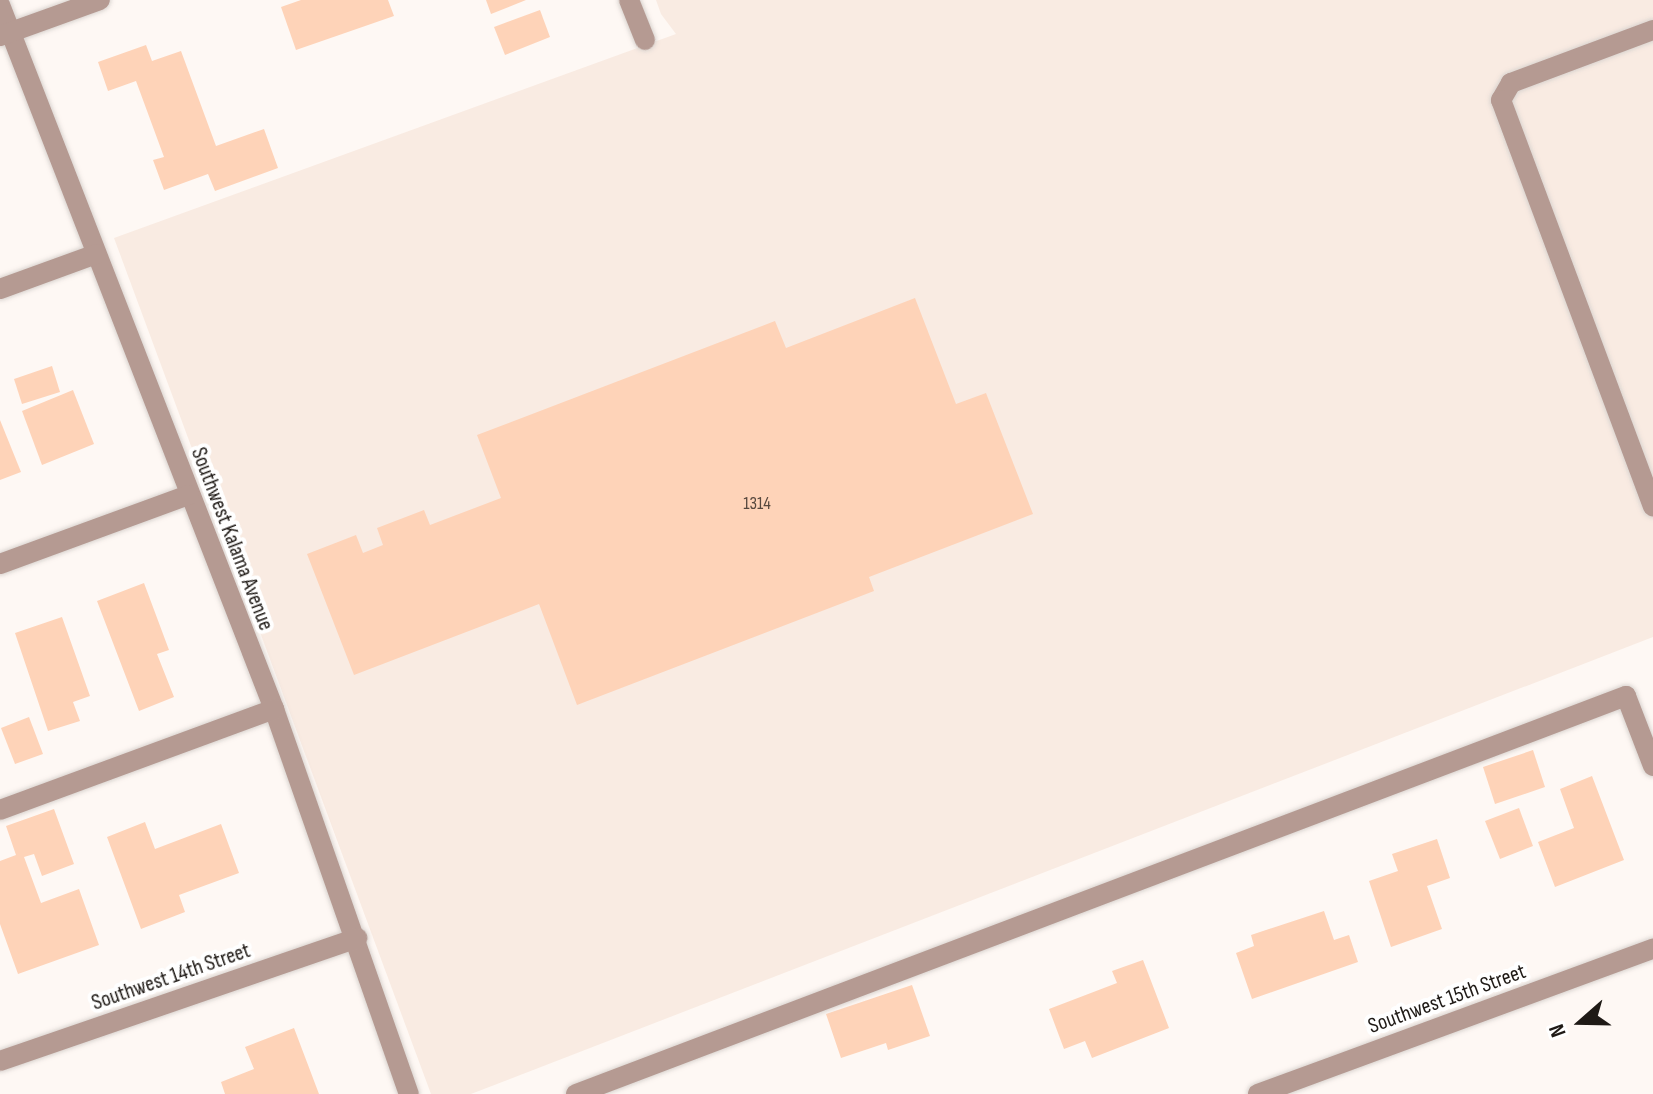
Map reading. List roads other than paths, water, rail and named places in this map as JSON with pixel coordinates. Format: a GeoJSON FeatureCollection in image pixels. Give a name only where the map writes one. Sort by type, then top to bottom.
{"type":"FeatureCollection","features":[{"type":"Feature","properties":{"kind":"street"},"geometry":{"type":"LineString","coordinates":[[5,34],[100,0]]}},
{"type":"Feature","properties":{"kind":"street"},"geometry":{"type":"LineString","coordinates":[[629,0],[645,40]]}},
{"type":"Feature","properties":{"kind":"street","name":"Southwest Kalama Avenue"},"geometry":{"type":"LineString","coordinates":[[0,5],[5,34],[96,254],[274,709],[357,938],[409,1094]]}},
{"type":"Feature","properties":{"kind":"street"},"geometry":{"type":"LineString","coordinates":[[1653,30],[1511,83],[1501,100],[1653,506]]}},
{"type":"Feature","properties":{"kind":"street"},"geometry":{"type":"LineString","coordinates":[[0,289],[96,254]]}},
{"type":"Feature","properties":{"kind":"street"},"geometry":{"type":"LineString","coordinates":[[0,564],[189,495]]}},
{"type":"Feature","properties":{"kind":"street"},"geometry":{"type":"LineString","coordinates":[[576,1094],[1626,696],[1653,766]]}},
{"type":"Feature","properties":{"kind":"street"},"geometry":{"type":"LineString","coordinates":[[0,810],[274,709]]}},
{"type":"Feature","properties":{"kind":"street","name":"Southwest 14th Street"},"geometry":{"type":"LineString","coordinates":[[0,1061],[357,938]]}},
{"type":"Feature","properties":{"kind":"street","name":"Southwest 15th Street"},"geometry":{"type":"LineString","coordinates":[[1258,1094],[1653,949]]}}]}
